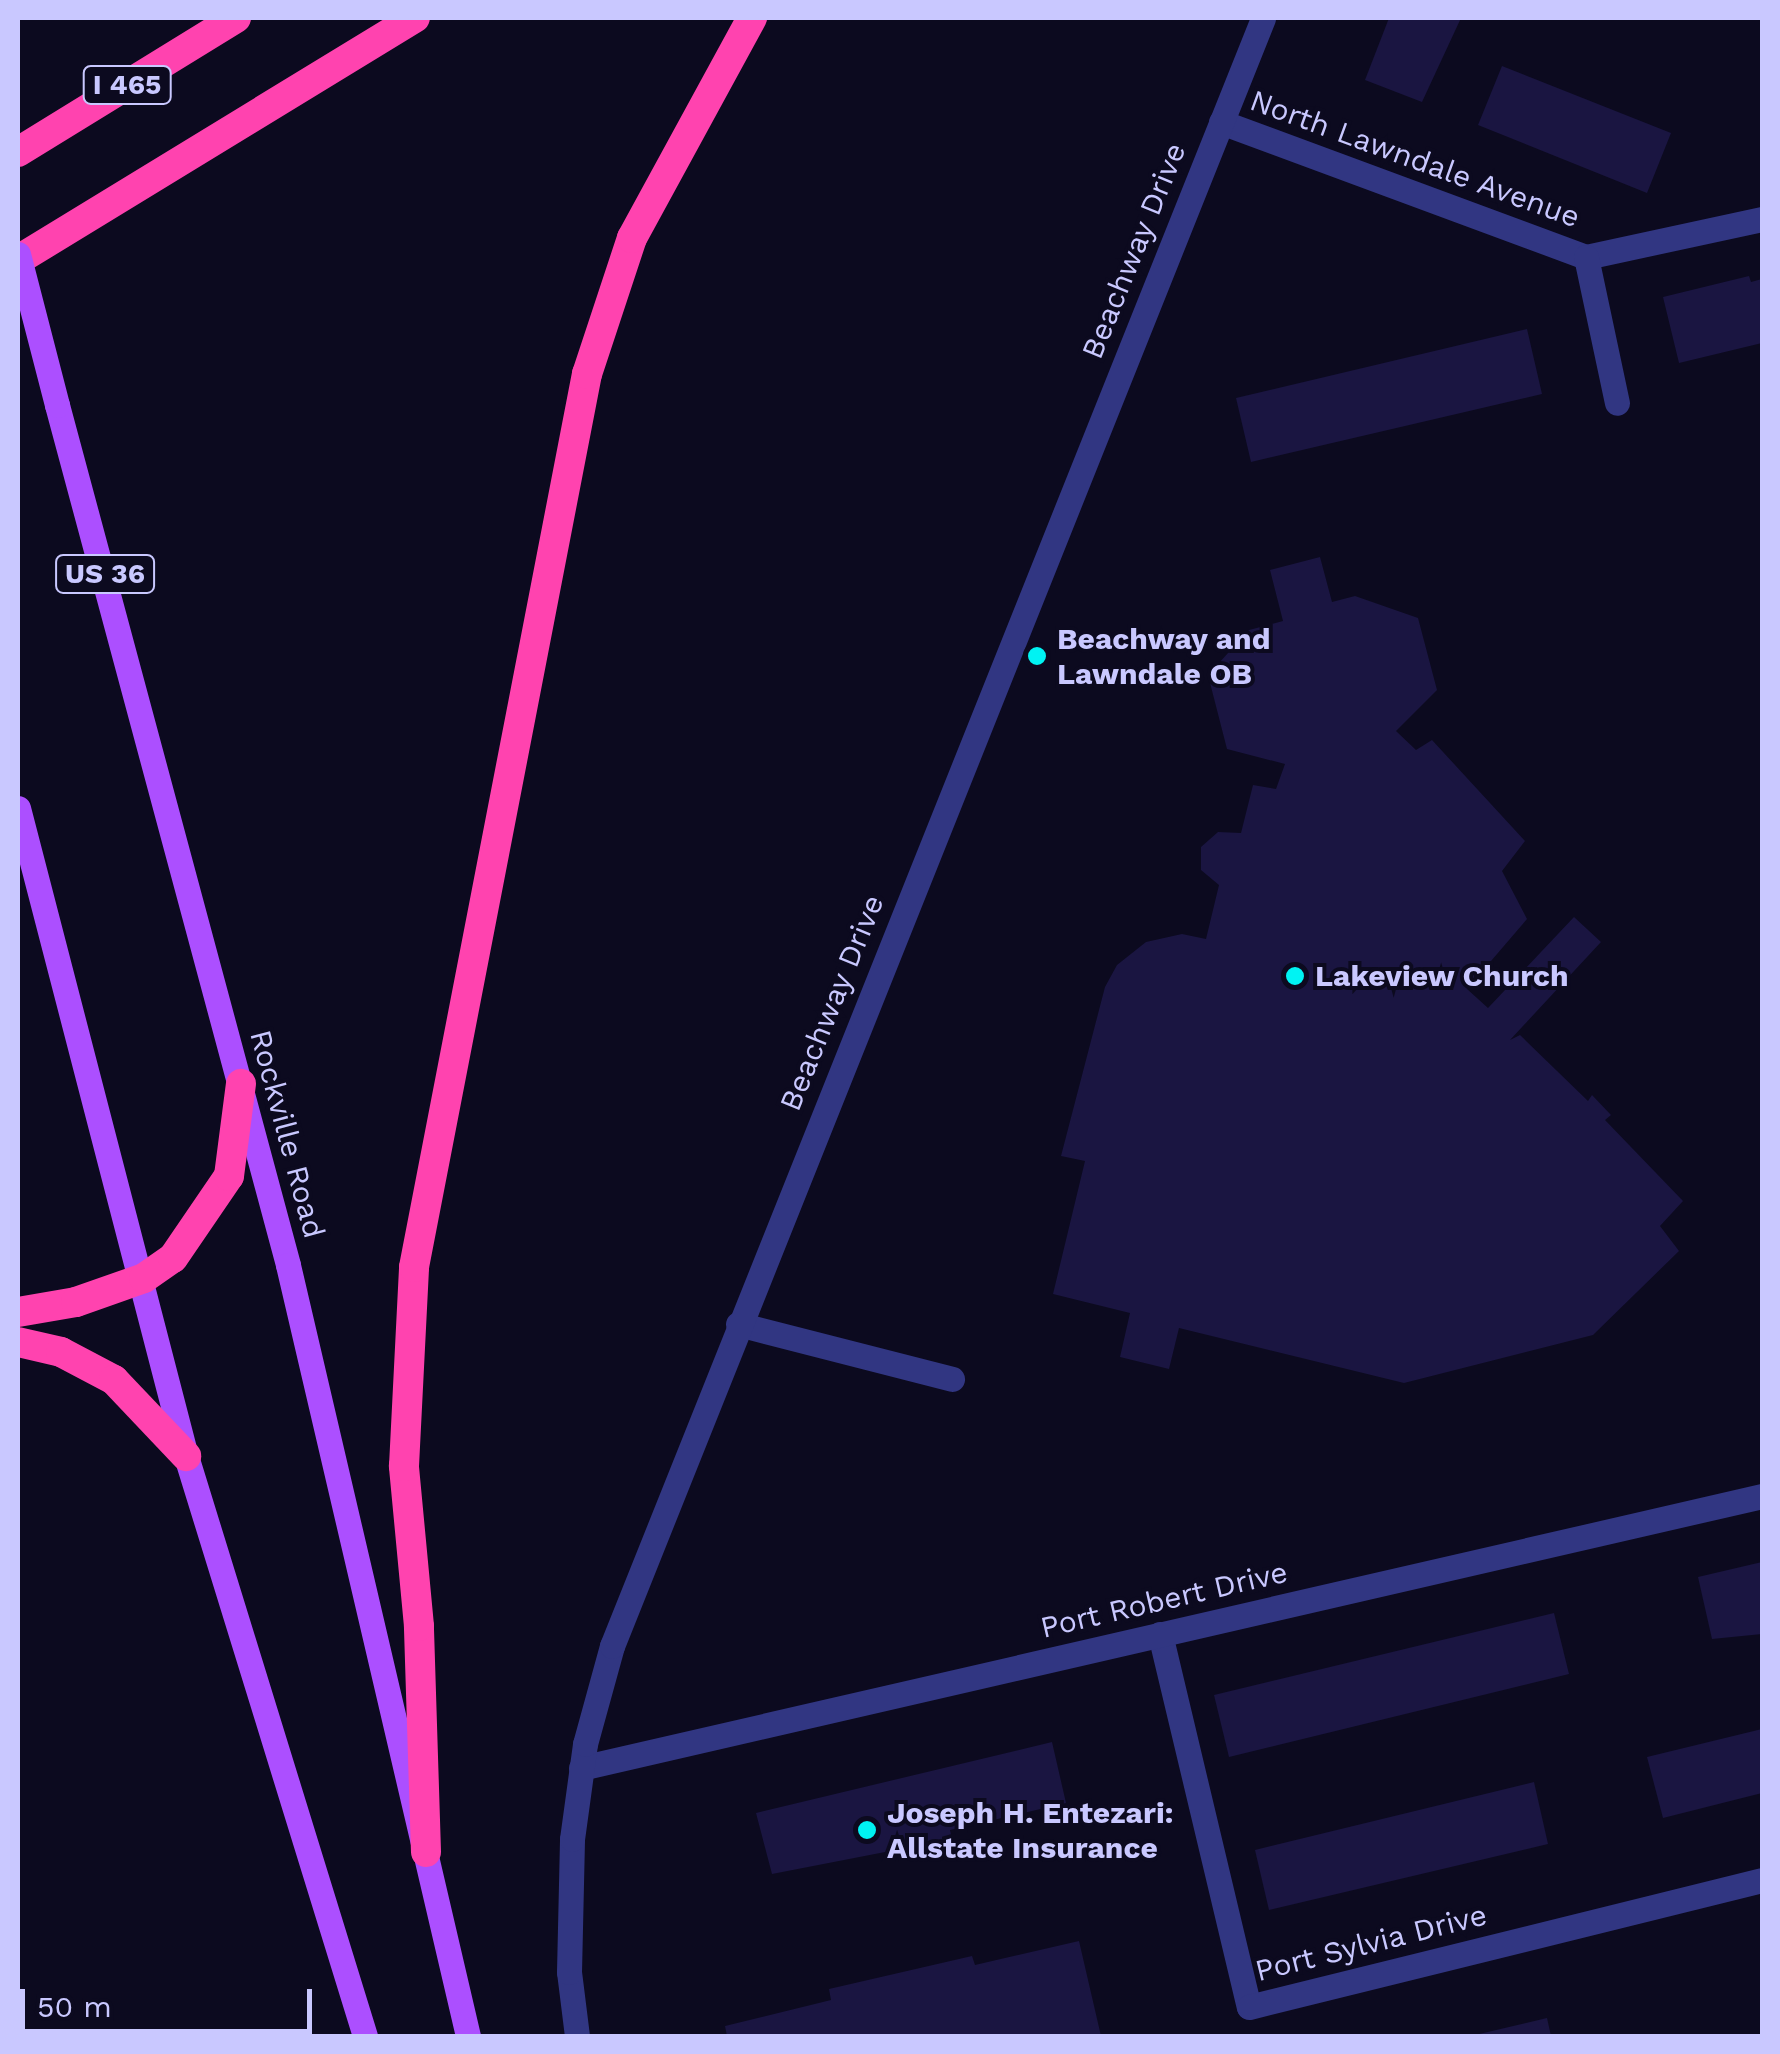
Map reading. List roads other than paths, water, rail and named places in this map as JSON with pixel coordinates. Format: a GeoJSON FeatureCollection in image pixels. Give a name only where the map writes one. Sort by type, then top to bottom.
{"type":"FeatureCollection","features":[{"type":"Feature","properties":{"kind":"highway","name":"I 465"},"geometry":{"type":"LineString","coordinates":[[18,152],[236,18]]}},
{"type":"Feature","properties":{"kind":"highway"},"geometry":{"type":"LineString","coordinates":[[18,257],[415,18]]}},
{"type":"Feature","properties":{"kind":"highway"},"geometry":{"type":"LineString","coordinates":[[426,1852],[419,1626],[404,1466],[414,1267],[587,374],[632,238],[752,18]]}},
{"type":"Feature","properties":{"kind":"highway","name":"US 36"},"geometry":{"type":"LineString","coordinates":[[18,1312],[76,1302],[144,1278],[199,1228],[228,1176],[241,1084]]}},
{"type":"Feature","properties":{"kind":"highway"},"geometry":{"type":"LineString","coordinates":[[18,1342],[60,1352],[114,1380],[186,1456]]}},
{"type":"Feature","properties":{"kind":"main road","name":"Rockville Road"},"geometry":{"type":"LineString","coordinates":[[18,257],[241,1084],[468,2036]]}},
{"type":"Feature","properties":{"kind":"main road"},"geometry":{"type":"LineString","coordinates":[[18,808],[144,1278],[186,1456],[365,2036]]}},
{"type":"Feature","properties":{"kind":"street","name":"Beachway Drive"},"geometry":{"type":"LineString","coordinates":[[578,2036],[568,1936],[581,1768],[626,1606],[1263,18]]}},
{"type":"Feature","properties":{"kind":"street","name":"North Lawndale Avenue"},"geometry":{"type":"LineString","coordinates":[[1221,122],[1586,257],[1762,219]]}},
{"type":"Feature","properties":{"kind":"street"},"geometry":{"type":"LineString","coordinates":[[1586,257],[1617,403]]}},
{"type":"Feature","properties":{"kind":"street"},"geometry":{"type":"LineString","coordinates":[[738,1324],[952,1379]]}},
{"type":"Feature","properties":{"kind":"street","name":"Port Robert Drive"},"geometry":{"type":"LineString","coordinates":[[581,1768],[1762,1496]]}},
{"type":"Feature","properties":{"kind":"street","name":"Port Sylvia Drive"},"geometry":{"type":"LineString","coordinates":[[1160,1634],[1249,2007],[1762,1880]]}},
{"type":"Feature","properties":{"kind":"place","name":"Beachway and Lawndale OB"},"geometry":{"type":"Point","coordinates":[1037,656]}},
{"type":"Feature","properties":{"kind":"place","name":"Lakeview Church"},"geometry":{"type":"Point","coordinates":[1295,976]}},
{"type":"Feature","properties":{"kind":"place","name":"Joseph H. Entezari: Allstate Insurance"},"geometry":{"type":"Point","coordinates":[867,1830]}}]}
